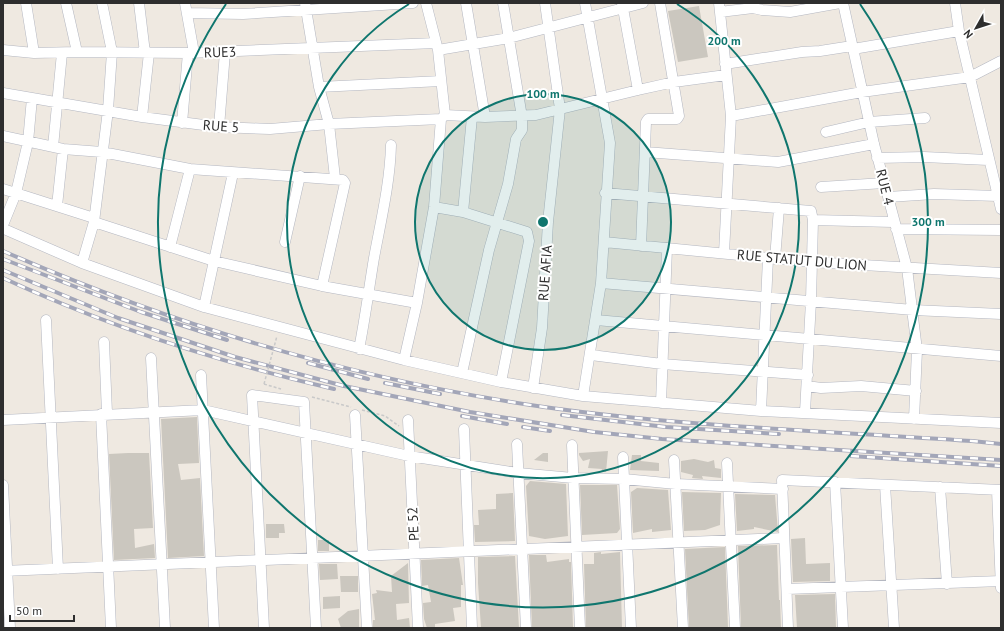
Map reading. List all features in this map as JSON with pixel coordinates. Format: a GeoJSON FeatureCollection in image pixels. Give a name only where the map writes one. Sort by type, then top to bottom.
{"type":"FeatureCollection","features":[{"type":"Feature","properties":{"kind":"street"},"geometry":{"type":"LineString","coordinates":[[26,3],[34,52]]}},
{"type":"Feature","properties":{"kind":"street"},"geometry":{"type":"LineString","coordinates":[[66,3],[77,52]]}},
{"type":"Feature","properties":{"kind":"street"},"geometry":{"type":"LineString","coordinates":[[82,264],[94,220],[108,110],[112,52],[102,3]]}},
{"type":"Feature","properties":{"kind":"street"},"geometry":{"type":"LineString","coordinates":[[139,3],[147,53],[142,117]]}},
{"type":"Feature","properties":{"kind":"street"},"geometry":{"type":"LineString","coordinates":[[222,3],[223,14]]}},
{"type":"Feature","properties":{"kind":"street"},"geometry":{"type":"LineString","coordinates":[[182,123],[191,53],[186,8],[223,14],[243,14],[305,7],[413,3]]}},
{"type":"Feature","properties":{"kind":"street"},"geometry":{"type":"LineString","coordinates":[[404,360],[417,302],[434,207],[443,117],[437,47],[426,3]]}},
{"type":"Feature","properties":{"kind":"street"},"geometry":{"type":"LineString","coordinates":[[466,3],[485,117]]}},
{"type":"Feature","properties":{"kind":"street"},"geometry":{"type":"LineString","coordinates":[[462,373],[489,250],[508,184],[516,139],[522,130],[522,117],[503,3]]}},
{"type":"Feature","properties":{"kind":"street","name":"RUE AFIA"},"geometry":{"type":"LineString","coordinates":[[533,388],[542,328],[548,222],[560,110],[545,3]]}},
{"type":"Feature","properties":{"kind":"street"},"geometry":{"type":"LineString","coordinates":[[583,396],[591,355],[601,283],[605,193],[610,143],[585,3]]}},
{"type":"Feature","properties":{"kind":"street","name":"RUE3"},"geometry":{"type":"LineString","coordinates":[[3,50],[62,53],[191,53],[472,46],[549,28],[623,5],[643,3]]}},
{"type":"Feature","properties":{"kind":"street"},"geometry":{"type":"LineString","coordinates":[[641,246],[647,120],[678,118],[674,82],[660,3]]}},
{"type":"Feature","properties":{"kind":"street"},"geometry":{"type":"LineString","coordinates":[[724,254],[731,116],[719,7],[753,5],[762,10],[790,12],[840,3]]}},
{"type":"Feature","properties":{"kind":"street","name":"RUE 4"},"geometry":{"type":"LineString","coordinates":[[843,3],[877,158],[907,268],[914,310],[917,350],[914,419]]}},
{"type":"Feature","properties":{"kind":"street"},"geometry":{"type":"LineString","coordinates":[[955,3],[959,31],[988,160],[1001,209]]}},
{"type":"Feature","properties":{"kind":"street"},"geometry":{"type":"LineString","coordinates":[[623,5],[638,90]]}},
{"type":"Feature","properties":{"kind":"street"},"geometry":{"type":"LineString","coordinates":[[305,7],[319,87],[328,124],[335,178]]}},
{"type":"Feature","properties":{"kind":"street"},"geometry":{"type":"LineString","coordinates":[[725,64],[959,31]]}},
{"type":"Feature","properties":{"kind":"street"},"geometry":{"type":"LineString","coordinates":[[219,127],[225,52]]}},
{"type":"Feature","properties":{"kind":"street"},"geometry":{"type":"LineString","coordinates":[[57,206],[58,148],[56,102],[62,53]]}},
{"type":"Feature","properties":{"kind":"street"},"geometry":{"type":"LineString","coordinates":[[731,116],[862,92],[970,77],[1001,62]]}},
{"type":"Feature","properties":{"kind":"street","name":"RUE 5"},"geometry":{"type":"LineString","coordinates":[[3,93],[182,123],[219,127],[270,129],[443,117],[522,117],[560,110],[674,82],[726,75]]}},
{"type":"Feature","properties":{"kind":"street"},"geometry":{"type":"LineString","coordinates":[[319,87],[441,81]]}},
{"type":"Feature","properties":{"kind":"street"},"geometry":{"type":"LineString","coordinates":[[32,98],[28,142],[16,193],[3,225],[4,229],[82,264],[204,306],[404,360],[501,382],[583,396],[761,411],[1001,423]]}},
{"type":"Feature","properties":{"kind":"street"},"geometry":{"type":"LineString","coordinates":[[462,212],[472,117]]}},
{"type":"Feature","properties":{"kind":"street"},"geometry":{"type":"LineString","coordinates":[[826,132],[869,122],[925,118]]}},
{"type":"Feature","properties":{"kind":"street"},"geometry":{"type":"LineString","coordinates":[[3,136],[58,148],[102,152],[190,169],[233,173],[335,178],[343,180],[345,183],[322,286]]}},
{"type":"Feature","properties":{"kind":"street"},"geometry":{"type":"LineString","coordinates":[[645,152],[729,160],[788,162],[874,144]]}},
{"type":"Feature","properties":{"kind":"street"},"geometry":{"type":"LineString","coordinates":[[359,349],[370,293],[374,258],[384,215],[391,145]]}},
{"type":"Feature","properties":{"kind":"street"},"geometry":{"type":"LineString","coordinates":[[877,158],[924,157],[988,160]]}},
{"type":"Feature","properties":{"kind":"street"},"geometry":{"type":"LineString","coordinates":[[170,247],[190,169]]}},
{"type":"Feature","properties":{"kind":"street"},"geometry":{"type":"LineString","coordinates":[[204,306],[233,173]]}},
{"type":"Feature","properties":{"kind":"street"},"geometry":{"type":"LineString","coordinates":[[285,242],[300,176]]}},
{"type":"Feature","properties":{"kind":"street"},"geometry":{"type":"LineString","coordinates":[[821,187],[884,183]]}},
{"type":"Feature","properties":{"kind":"street"},"geometry":{"type":"LineString","coordinates":[[3,188],[214,261],[322,286],[417,302]]}},
{"type":"Feature","properties":{"kind":"street"},"geometry":{"type":"LineString","coordinates":[[605,193],[811,211],[813,220],[811,262],[812,301],[805,412]]}},
{"type":"Feature","properties":{"kind":"street"},"geometry":{"type":"LineString","coordinates":[[888,197],[934,194],[998,196]]}},
{"type":"Feature","properties":{"kind":"street"},"geometry":{"type":"LineString","coordinates":[[434,207],[462,212],[527,232],[529,241],[501,382]]}},
{"type":"Feature","properties":{"kind":"street"},"geometry":{"type":"LineString","coordinates":[[761,411],[766,298],[779,208]]}},
{"type":"Feature","properties":{"kind":"street"},"geometry":{"type":"LineString","coordinates":[[813,220],[895,225],[918,228],[1001,230]]}},
{"type":"Feature","properties":{"kind":"street","name":"RUE STATUT DU LION"},"geometry":{"type":"LineString","coordinates":[[604,242],[811,262],[1001,273]]}},
{"type":"Feature","properties":{"kind":"street"},"geometry":{"type":"LineString","coordinates":[[661,403],[667,248]]}},
{"type":"Feature","properties":{"kind":"street"},"geometry":{"type":"LineString","coordinates":[[601,283],[666,290],[914,310],[1001,314]]}},
{"type":"Feature","properties":{"kind":"street"},"geometry":{"type":"LineString","coordinates":[[46,320],[58,569]]}},
{"type":"Feature","properties":{"kind":"street"},"geometry":{"type":"LineString","coordinates":[[596,320],[917,350],[1001,356]]}},
{"type":"Feature","properties":{"kind":"street"},"geometry":{"type":"LineString","coordinates":[[104,342],[104,414],[111,628]]}},
{"type":"Feature","properties":{"kind":"street"},"geometry":{"type":"LineString","coordinates":[[591,355],[662,364],[763,373],[808,375]]}},
{"type":"Feature","properties":{"kind":"street"},"geometry":{"type":"LineString","coordinates":[[151,358],[155,411],[165,628]]}},
{"type":"Feature","properties":{"kind":"street"},"geometry":{"type":"LineString","coordinates":[[201,375],[214,628]]}},
{"type":"Feature","properties":{"kind":"street"},"geometry":{"type":"LineString","coordinates":[[807,386],[821,388],[861,386],[916,390]]}},
{"type":"Feature","properties":{"kind":"street"},"geometry":{"type":"LineString","coordinates":[[264,628],[252,395],[307,399],[306,432],[316,628]]}},
{"type":"Feature","properties":{"kind":"street"},"geometry":{"type":"LineString","coordinates":[[3,420],[155,411],[203,410],[410,456],[518,473],[573,478],[624,479],[676,484],[783,489]]}},
{"type":"Feature","properties":{"kind":"street"},"geometry":{"type":"LineString","coordinates":[[357,411],[362,556],[367,628]]}},
{"type":"Feature","properties":{"kind":"street","name":"PE 52"},"geometry":{"type":"LineString","coordinates":[[408,420],[418,628]]}},
{"type":"Feature","properties":{"kind":"street"},"geometry":{"type":"LineString","coordinates":[[464,429],[472,628]]}},
{"type":"Feature","properties":{"kind":"street"},"geometry":{"type":"LineString","coordinates":[[517,444],[526,628]]}},
{"type":"Feature","properties":{"kind":"street"},"geometry":{"type":"LineString","coordinates":[[572,445],[580,628]]}},
{"type":"Feature","properties":{"kind":"street"},"geometry":{"type":"LineString","coordinates":[[623,457],[631,628]]}},
{"type":"Feature","properties":{"kind":"street"},"geometry":{"type":"LineString","coordinates":[[674,460],[683,628]]}},
{"type":"Feature","properties":{"kind":"street"},"geometry":{"type":"LineString","coordinates":[[727,463],[735,628]]}},
{"type":"Feature","properties":{"kind":"street"},"geometry":{"type":"LineString","coordinates":[[788,628],[782,480],[999,490],[1001,588]]}},
{"type":"Feature","properties":{"kind":"street"},"geometry":{"type":"LineString","coordinates":[[835,482],[844,628]]}},
{"type":"Feature","properties":{"kind":"street"},"geometry":{"type":"LineString","coordinates":[[885,484],[894,628]]}},
{"type":"Feature","properties":{"kind":"street"},"geometry":{"type":"LineString","coordinates":[[3,485],[5,571],[10,628]]}},
{"type":"Feature","properties":{"kind":"street"},"geometry":{"type":"LineString","coordinates":[[940,487],[947,584]]}},
{"type":"Feature","properties":{"kind":"street"},"geometry":{"type":"LineString","coordinates":[[5,571],[784,538]]}},
{"type":"Feature","properties":{"kind":"street"},"geometry":{"type":"LineString","coordinates":[[787,589],[1001,581]]}},
{"type":"Feature","properties":{"kind":"path"},"geometry":{"type":"LineString","coordinates":[[277,336],[264,384],[287,390]]}},
{"type":"Feature","properties":{"kind":"path"},"geometry":{"type":"LineString","coordinates":[[307,399],[385,416],[408,432]]}},
{"type":"Feature","properties":{"kind":"building"},"geometry":{"type":"Polygon","coordinates":[[[699,6],[708,57],[678,62],[668,11],[699,6]]]}},
{"type":"Feature","properties":{"kind":"building"},"geometry":{"type":"Polygon","coordinates":[[[197,417],[199,463],[178,464],[181,480],[200,478],[204,556],[168,558],[161,419],[197,417]]]}},
{"type":"Feature","properties":{"kind":"building"},"geometry":{"type":"Polygon","coordinates":[[[608,451],[606,472],[601,472],[602,469],[588,468],[590,459],[583,461],[579,455],[579,453],[608,451]]]}},
{"type":"Feature","properties":{"kind":"building"},"geometry":{"type":"Polygon","coordinates":[[[149,453],[153,528],[134,529],[135,548],[154,544],[155,558],[114,560],[109,454],[149,453]]]}},
{"type":"Feature","properties":{"kind":"building"},"geometry":{"type":"Polygon","coordinates":[[[543,453],[548,453],[548,462],[534,460],[543,453]]]}},
{"type":"Feature","properties":{"kind":"building"},"geometry":{"type":"Polygon","coordinates":[[[632,455],[641,455],[641,461],[659,463],[659,471],[630,470],[632,455]]]}},
{"type":"Feature","properties":{"kind":"building"},"geometry":{"type":"Polygon","coordinates":[[[694,459],[708,462],[714,460],[715,468],[721,469],[721,478],[702,476],[703,479],[692,478],[693,475],[681,472],[681,461],[694,459]]]}},
{"type":"Feature","properties":{"kind":"building"},"geometry":{"type":"Polygon","coordinates":[[[530,481],[566,484],[568,536],[545,539],[529,536],[526,486],[530,481]]]}},
{"type":"Feature","properties":{"kind":"building"},"geometry":{"type":"Polygon","coordinates":[[[580,485],[617,485],[620,529],[617,533],[582,535],[580,485]]]}},
{"type":"Feature","properties":{"kind":"building"},"geometry":{"type":"Polygon","coordinates":[[[637,488],[668,490],[671,530],[652,532],[652,529],[633,533],[631,492],[637,488]]]}},
{"type":"Feature","properties":{"kind":"building"},"geometry":{"type":"Polygon","coordinates":[[[682,492],[721,493],[720,525],[705,530],[684,531],[682,492]]]}},
{"type":"Feature","properties":{"kind":"building"},"geometry":{"type":"Polygon","coordinates":[[[513,493],[515,541],[475,542],[474,525],[479,525],[478,510],[496,509],[496,494],[513,493]]]}},
{"type":"Feature","properties":{"kind":"building"},"geometry":{"type":"Polygon","coordinates":[[[735,494],[775,495],[778,532],[754,527],[754,529],[737,531],[735,494]]]}},
{"type":"Feature","properties":{"kind":"building"},"geometry":{"type":"Polygon","coordinates":[[[266,524],[284,524],[285,533],[279,533],[279,538],[266,538],[266,524]]]}},
{"type":"Feature","properties":{"kind":"building"},"geometry":{"type":"Polygon","coordinates":[[[805,538],[806,564],[830,563],[830,581],[793,582],[791,539],[805,538]]]}},
{"type":"Feature","properties":{"kind":"building"},"geometry":{"type":"Polygon","coordinates":[[[318,540],[329,540],[329,551],[318,551],[318,540]]]}},
{"type":"Feature","properties":{"kind":"building"},"geometry":{"type":"Polygon","coordinates":[[[777,545],[781,628],[741,628],[738,546],[777,545]]]}},
{"type":"Feature","properties":{"kind":"building"},"geometry":{"type":"Polygon","coordinates":[[[725,547],[728,628],[689,628],[685,549],[725,547]]]}},
{"type":"Feature","properties":{"kind":"building"},"geometry":{"type":"Polygon","coordinates":[[[601,552],[601,554],[620,552],[622,628],[586,628],[584,564],[594,564],[594,553],[601,552]]]}},
{"type":"Feature","properties":{"kind":"building"},"geometry":{"type":"Polygon","coordinates":[[[529,555],[546,555],[547,562],[569,559],[569,562],[571,562],[573,628],[532,628],[529,555]]]}},
{"type":"Feature","properties":{"kind":"building"},"geometry":{"type":"Polygon","coordinates":[[[515,556],[519,628],[481,628],[478,557],[515,556]]]}},
{"type":"Feature","properties":{"kind":"building"},"geometry":{"type":"Polygon","coordinates":[[[459,558],[463,585],[461,585],[461,607],[453,608],[455,621],[435,624],[435,628],[427,628],[424,619],[423,603],[431,602],[428,585],[422,586],[421,560],[459,558]]]}},
{"type":"Feature","properties":{"kind":"building"},"geometry":{"type":"Polygon","coordinates":[[[408,563],[409,603],[396,604],[397,620],[409,618],[410,628],[373,628],[373,620],[375,620],[372,594],[377,593],[376,590],[392,592],[391,576],[408,563]]]}},
{"type":"Feature","properties":{"kind":"building"},"geometry":{"type":"Polygon","coordinates":[[[319,564],[337,564],[338,579],[320,580],[319,564]]]}},
{"type":"Feature","properties":{"kind":"building"},"geometry":{"type":"Polygon","coordinates":[[[340,576],[358,576],[358,592],[341,592],[340,576]]]}},
{"type":"Feature","properties":{"kind":"building"},"geometry":{"type":"Polygon","coordinates":[[[835,594],[836,628],[797,628],[795,595],[835,594]]]}},
{"type":"Feature","properties":{"kind":"building"},"geometry":{"type":"Polygon","coordinates":[[[340,596],[340,608],[323,609],[323,597],[340,596]]]}},
{"type":"Feature","properties":{"kind":"building"},"geometry":{"type":"Polygon","coordinates":[[[359,609],[359,628],[341,628],[338,619],[348,611],[359,609]]]}},
{"type":"Feature","properties":{"kind":"railway"},"geometry":{"type":"LineString","coordinates":[[3,251],[134,303],[268,347],[336,366],[474,396],[597,414],[704,424],[1001,444]]}},
{"type":"Feature","properties":{"kind":"railway"},"geometry":{"type":"LineString","coordinates":[[3,259],[141,312],[227,340]]}},
{"type":"Feature","properties":{"kind":"railway"},"geometry":{"type":"LineString","coordinates":[[3,270],[118,318],[235,357],[344,386],[470,412],[594,432],[662,439],[1001,460]]}},
{"type":"Feature","properties":{"kind":"railway"},"geometry":{"type":"LineString","coordinates":[[3,278],[43,296],[125,328],[166,342],[250,368],[334,389]]}},
{"type":"Feature","properties":{"kind":"railway"},"geometry":{"type":"LineString","coordinates":[[308,363],[368,379]]}},
{"type":"Feature","properties":{"kind":"railway"},"geometry":{"type":"LineString","coordinates":[[385,383],[440,394]]}},
{"type":"Feature","properties":{"kind":"railway"},"geometry":{"type":"LineString","coordinates":[[562,415],[666,427],[779,434]]}},
{"type":"Feature","properties":{"kind":"railway"},"geometry":{"type":"LineString","coordinates":[[462,416],[507,424]]}},
{"type":"Feature","properties":{"kind":"railway"},"geometry":{"type":"LineString","coordinates":[[523,427],[550,431]]}},
{"type":"Feature","properties":{"kind":"railway"},"geometry":{"type":"LineString","coordinates":[[851,456],[1001,466]]}}]}
